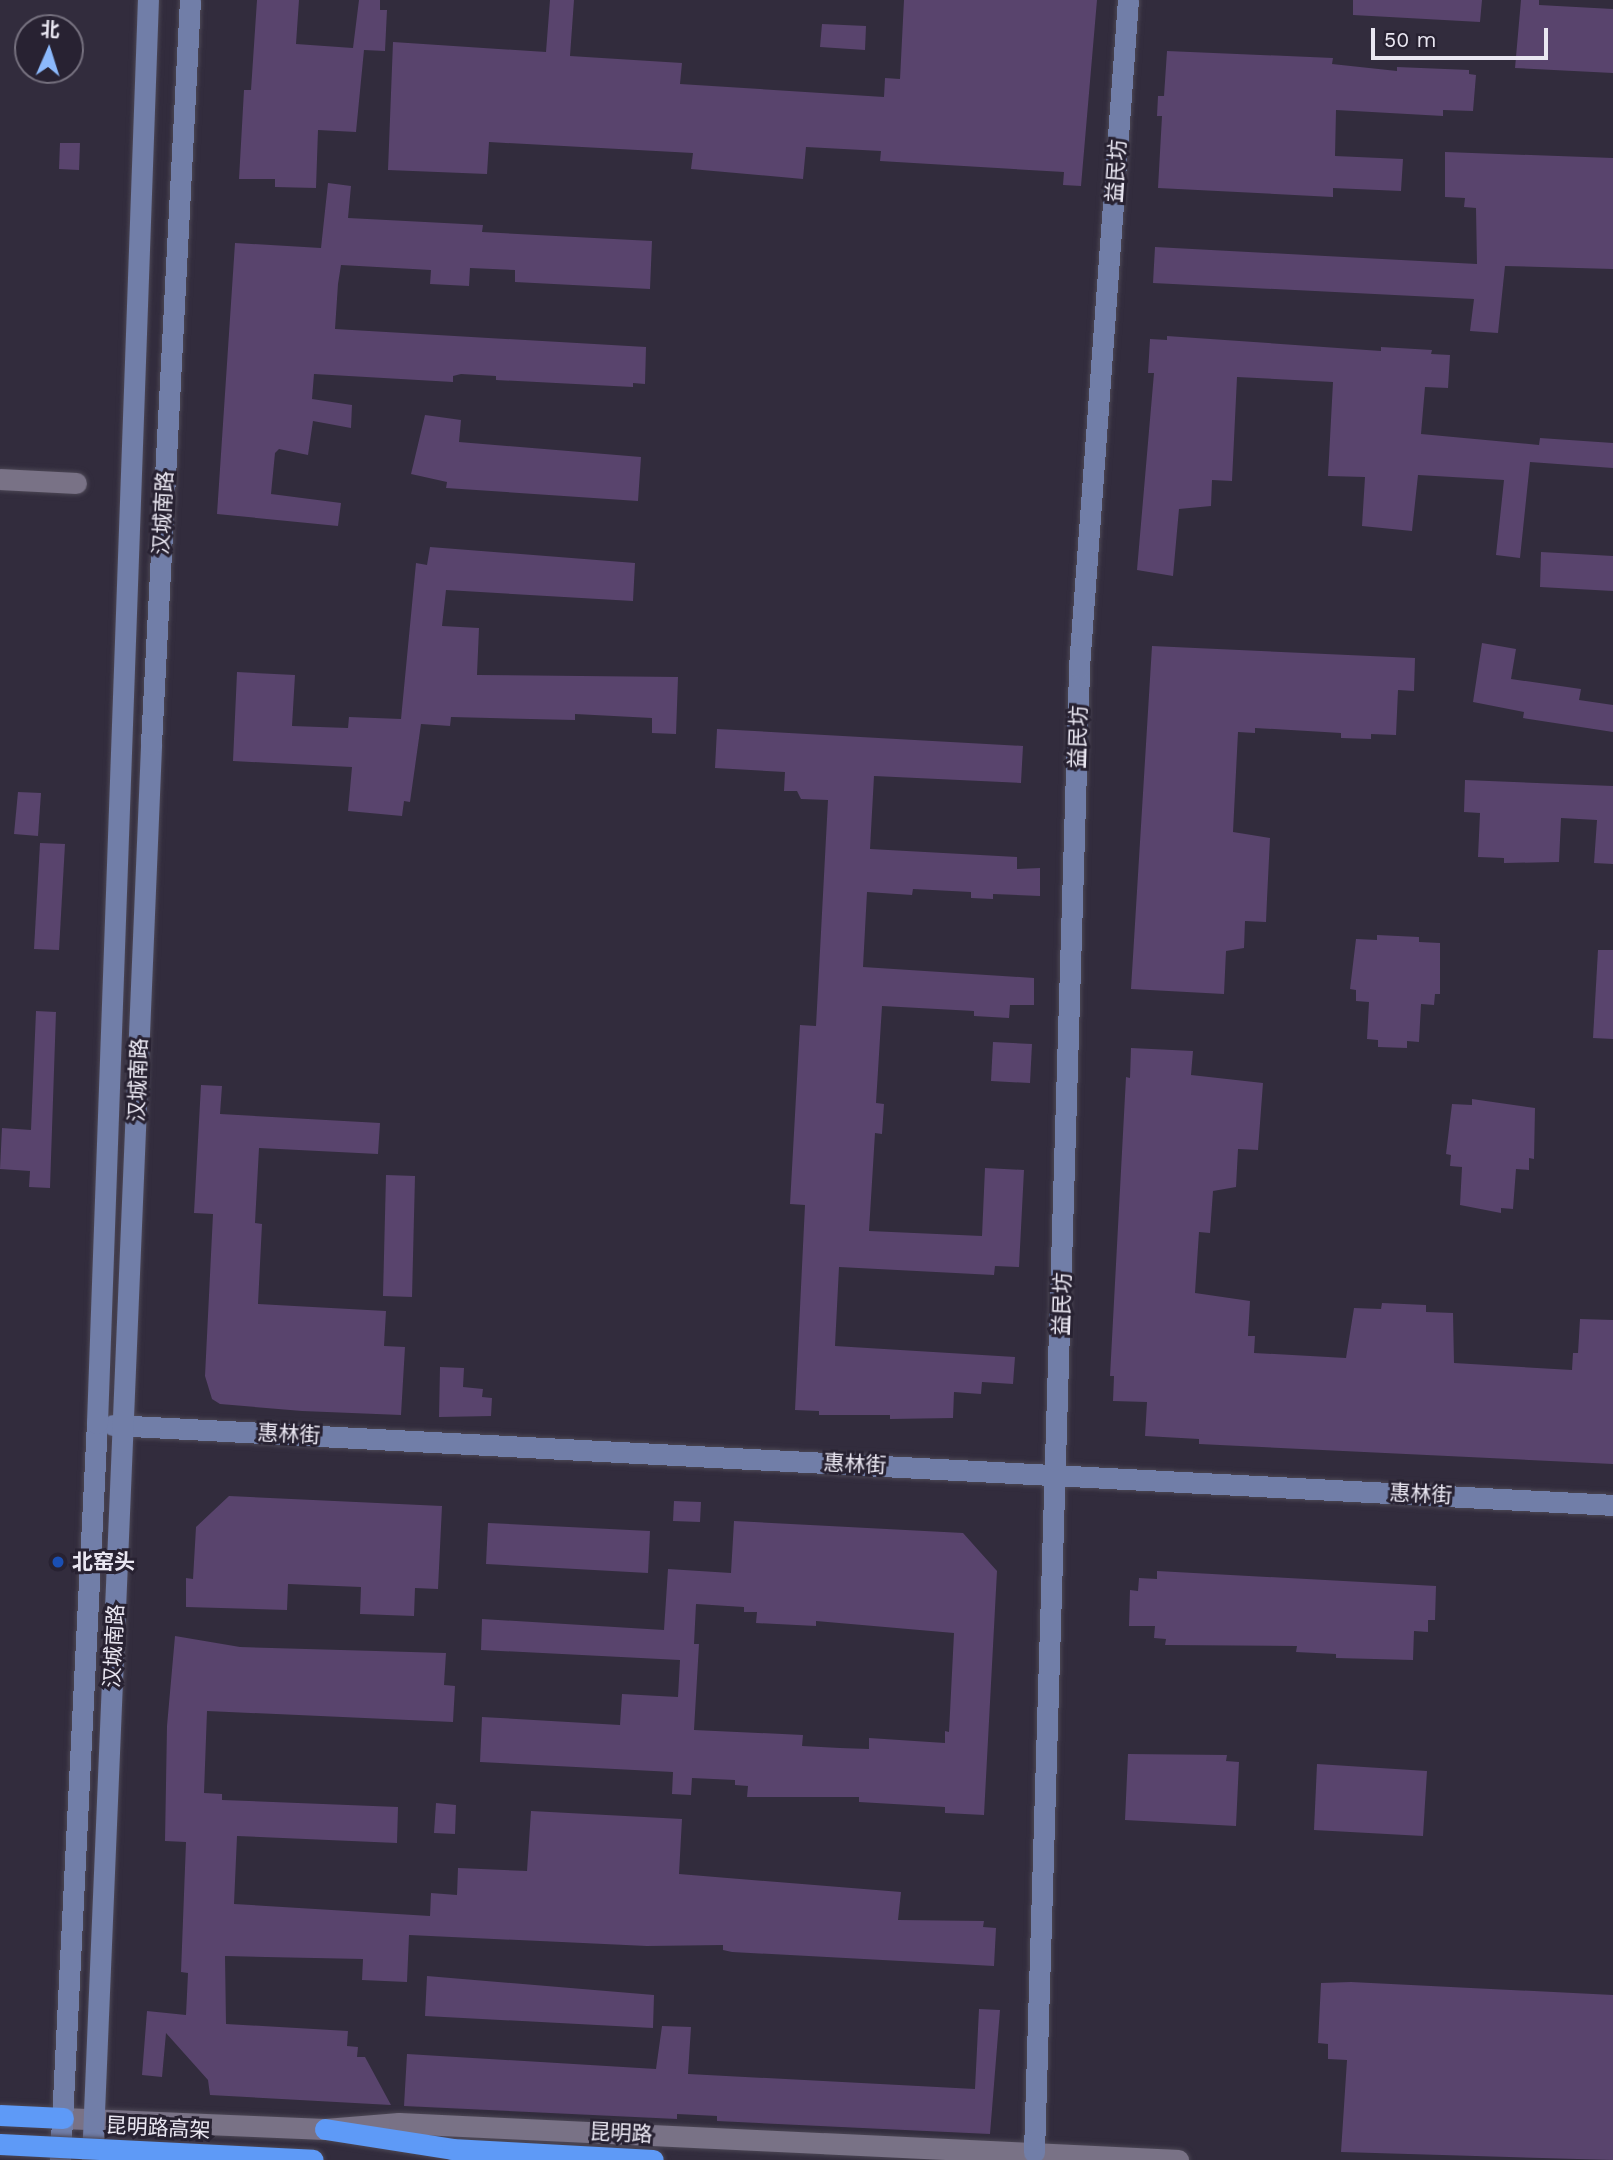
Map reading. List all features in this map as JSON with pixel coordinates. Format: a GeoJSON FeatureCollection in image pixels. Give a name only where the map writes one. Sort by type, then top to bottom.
{"type":"FeatureCollection","features":[{"type":"Feature","properties":{"kind":"highway"},"geometry":{"type":"LineString","coordinates":[[0,2115],[63,2118]]}},
{"type":"Feature","properties":{"kind":"highway"},"geometry":{"type":"LineString","coordinates":[[325,2129],[452,2149],[653,2160]]}},
{"type":"Feature","properties":{"kind":"highway","name":"昆明路高架"},"geometry":{"type":"LineString","coordinates":[[0,2144],[313,2160]]}},
{"type":"Feature","properties":{"kind":"main road","name":"汉城南路"},"geometry":{"type":"LineString","coordinates":[[60,2160],[97,1423],[148,0]]}},
{"type":"Feature","properties":{"kind":"main road","name":"汉城南路"},"geometry":{"type":"LineString","coordinates":[[92,2160],[151,744],[190,0]]}},
{"type":"Feature","properties":{"kind":"main road","name":"益民坊"},"geometry":{"type":"LineString","coordinates":[[1034,2156],[1057,1475],[1079,667],[1128,0]]}},
{"type":"Feature","properties":{"kind":"main road","name":"惠林街"},"geometry":{"type":"LineString","coordinates":[[97,1423],[1613,1505]]}},
{"type":"Feature","properties":{"kind":"street"},"geometry":{"type":"LineString","coordinates":[[0,479],[76,483]]}},
{"type":"Feature","properties":{"kind":"street","name":"昆明路"},"geometry":{"type":"LineString","coordinates":[[63,2118],[325,2129],[399,2123],[1034,2156],[1178,2160]]}},
{"type":"Feature","properties":{"kind":"building"},"geometry":{"type":"Polygon","coordinates":[[[257,0],[299,0],[296,44],[353,48],[359,0],[380,0],[380,10],[387,10],[385,51],[364,50],[356,132],[318,130],[316,188],[275,187],[275,179],[239,179],[244,90],[251,90],[257,0]]]}},
{"type":"Feature","properties":{"kind":"building"},"geometry":{"type":"Polygon","coordinates":[[[550,0],[574,0],[570,56],[682,63],[680,84],[884,97],[885,78],[900,79],[904,0],[1097,0],[1081,186],[1063,185],[1064,172],[880,161],[881,151],[806,147],[803,179],[691,169],[693,153],[489,142],[487,174],[388,170],[393,42],[546,52],[550,0]]]}},
{"type":"Feature","properties":{"kind":"building"},"geometry":{"type":"Polygon","coordinates":[[[1353,0],[1482,0],[1480,22],[1353,15],[1353,0]]]}},
{"type":"Feature","properties":{"kind":"building"},"geometry":{"type":"Polygon","coordinates":[[[1521,0],[1539,0],[1539,5],[1613,9],[1613,73],[1515,68],[1521,0]]]}},
{"type":"Feature","properties":{"kind":"building"},"geometry":{"type":"Polygon","coordinates":[[[822,24],[866,26],[865,50],[820,47],[822,24]]]}},
{"type":"Feature","properties":{"kind":"building"},"geometry":{"type":"Polygon","coordinates":[[[1167,51],[1333,58],[1332,64],[1397,71],[1397,67],[1469,70],[1469,74],[1476,75],[1473,111],[1443,110],[1443,116],[1336,110],[1335,156],[1403,159],[1401,191],[1333,188],[1333,197],[1158,188],[1162,116],[1157,116],[1158,96],[1164,96],[1167,51]]]}},
{"type":"Feature","properties":{"kind":"building"},"geometry":{"type":"Polygon","coordinates":[[[60,143],[80,143],[79,170],[59,169],[60,143]]]}},
{"type":"Feature","properties":{"kind":"building"},"geometry":{"type":"Polygon","coordinates":[[[1445,152],[1613,158],[1613,269],[1505,266],[1498,333],[1470,331],[1474,299],[1153,283],[1155,247],[1477,264],[1476,208],[1464,207],[1465,198],[1445,197],[1445,152]]]}},
{"type":"Feature","properties":{"kind":"building"},"geometry":{"type":"Polygon","coordinates":[[[328,183],[351,186],[348,218],[483,225],[482,232],[652,241],[650,289],[515,282],[515,270],[470,268],[469,286],[430,284],[431,270],[341,265],[335,329],[646,347],[645,384],[633,383],[633,387],[496,380],[496,376],[461,374],[453,376],[453,382],[314,374],[312,399],[352,405],[351,428],[313,421],[308,455],[279,449],[275,453],[271,494],[341,503],[338,526],[217,514],[235,243],[321,248],[328,183]]]}},
{"type":"Feature","properties":{"kind":"building"},"geometry":{"type":"Polygon","coordinates":[[[1167,336],[1381,351],[1381,347],[1432,350],[1431,354],[1450,355],[1448,388],[1425,387],[1421,434],[1539,445],[1540,438],[1613,443],[1613,468],[1530,462],[1520,558],[1496,555],[1504,480],[1418,475],[1412,531],[1362,526],[1365,477],[1328,476],[1333,382],[1237,377],[1232,481],[1212,480],[1211,506],[1179,509],[1173,576],[1137,570],[1154,373],[1148,373],[1150,339],[1167,340],[1167,336]]]}},
{"type":"Feature","properties":{"kind":"building"},"geometry":{"type":"Polygon","coordinates":[[[425,415],[461,420],[459,442],[641,457],[638,501],[446,488],[447,482],[411,474],[425,415]]]}},
{"type":"Feature","properties":{"kind":"building"},"geometry":{"type":"Polygon","coordinates":[[[430,547],[635,563],[633,601],[446,590],[442,626],[479,628],[477,675],[678,677],[676,734],[652,733],[652,718],[575,714],[575,720],[451,717],[450,726],[421,724],[410,802],[404,801],[402,816],[348,811],[352,767],[233,761],[237,672],[295,675],[292,726],[348,728],[349,717],[401,719],[416,563],[427,565],[430,547]]]}},
{"type":"Feature","properties":{"kind":"building"},"geometry":{"type":"Polygon","coordinates":[[[1541,552],[1613,556],[1613,591],[1540,587],[1541,552]]]}},
{"type":"Feature","properties":{"kind":"building"},"geometry":{"type":"Polygon","coordinates":[[[1482,643],[1516,649],[1511,679],[1581,689],[1579,700],[1613,705],[1613,732],[1523,718],[1524,712],[1473,702],[1482,643]]]}},
{"type":"Feature","properties":{"kind":"building"},"geometry":{"type":"Polygon","coordinates":[[[1152,646],[1415,658],[1414,691],[1398,690],[1396,735],[1371,734],[1371,739],[1341,738],[1341,733],[1255,728],[1255,733],[1238,732],[1233,832],[1270,838],[1266,922],[1245,921],[1244,948],[1226,951],[1224,994],[1131,989],[1152,646]]]}},
{"type":"Feature","properties":{"kind":"building"},"geometry":{"type":"Polygon","coordinates":[[[717,729],[1023,746],[1021,783],[874,776],[870,849],[1017,857],[1017,869],[1040,868],[1040,896],[993,894],[993,899],[971,898],[971,892],[913,889],[912,895],[867,892],[863,967],[1034,978],[1034,1005],[1010,1005],[1009,1018],[974,1016],[974,1011],[882,1006],[876,1103],[884,1104],[882,1134],[875,1133],[869,1231],[982,1236],[985,1168],[1024,1170],[1019,1267],[995,1266],[994,1275],[839,1267],[835,1346],[1015,1357],[1013,1384],[982,1382],[981,1394],[954,1392],[953,1418],[890,1419],[890,1415],[819,1415],[819,1411],[795,1410],[805,1205],[790,1204],[800,1025],[816,1026],[828,800],[801,799],[797,791],[784,791],[785,772],[715,768],[717,729]]]}},
{"type":"Feature","properties":{"kind":"building"},"geometry":{"type":"Polygon","coordinates":[[[1465,780],[1613,786],[1613,864],[1594,863],[1597,820],[1561,818],[1559,862],[1504,863],[1504,858],[1478,857],[1480,813],[1464,812],[1465,780]]]}},
{"type":"Feature","properties":{"kind":"building"},"geometry":{"type":"Polygon","coordinates":[[[18,792],[41,793],[38,836],[14,834],[18,792]]]}},
{"type":"Feature","properties":{"kind":"building"},"geometry":{"type":"Polygon","coordinates":[[[40,843],[65,844],[59,950],[34,949],[40,843]]]}},
{"type":"Feature","properties":{"kind":"building"},"geometry":{"type":"Polygon","coordinates":[[[1377,935],[1419,937],[1419,942],[1440,943],[1440,994],[1435,994],[1434,1005],[1421,1004],[1419,1042],[1407,1041],[1407,1048],[1378,1047],[1378,1040],[1367,1039],[1369,1002],[1356,1001],[1356,990],[1350,989],[1356,939],[1377,940],[1377,935]]]}},
{"type":"Feature","properties":{"kind":"building"},"geometry":{"type":"Polygon","coordinates":[[[1598,950],[1613,950],[1613,1039],[1593,1038],[1598,950]]]}},
{"type":"Feature","properties":{"kind":"building"},"geometry":{"type":"Polygon","coordinates":[[[36,1011],[56,1012],[50,1188],[29,1187],[30,1171],[0,1169],[2,1128],[31,1130],[36,1011]]]}},
{"type":"Feature","properties":{"kind":"building"},"geometry":{"type":"Polygon","coordinates":[[[993,1042],[1032,1044],[1030,1083],[991,1081],[993,1042]]]}},
{"type":"Feature","properties":{"kind":"building"},"geometry":{"type":"Polygon","coordinates":[[[1131,1048],[1193,1051],[1191,1075],[1263,1083],[1258,1150],[1238,1149],[1236,1187],[1213,1191],[1210,1233],[1199,1232],[1195,1293],[1250,1301],[1248,1336],[1255,1336],[1254,1353],[1346,1358],[1354,1308],[1381,1309],[1382,1303],[1426,1305],[1426,1312],[1453,1313],[1454,1363],[1572,1370],[1573,1353],[1578,1353],[1580,1319],[1613,1320],[1613,1464],[1199,1444],[1199,1439],[1145,1436],[1147,1402],[1113,1401],[1114,1376],[1110,1376],[1126,1077],[1130,1078],[1131,1048]]]}},
{"type":"Feature","properties":{"kind":"building"},"geometry":{"type":"Polygon","coordinates":[[[201,1085],[222,1086],[220,1114],[380,1123],[378,1154],[259,1148],[255,1223],[262,1224],[258,1304],[386,1311],[384,1346],[405,1347],[401,1415],[302,1411],[220,1404],[212,1399],[205,1376],[213,1214],[194,1213],[201,1085]]]}},
{"type":"Feature","properties":{"kind":"building"},"geometry":{"type":"Polygon","coordinates":[[[1472,1099],[1535,1108],[1534,1159],[1529,1158],[1529,1170],[1516,1169],[1513,1209],[1501,1208],[1501,1213],[1460,1205],[1462,1167],[1450,1166],[1451,1155],[1446,1154],[1452,1104],[1472,1105],[1472,1099]]]}},
{"type":"Feature","properties":{"kind":"building"},"geometry":{"type":"Polygon","coordinates":[[[386,1175],[415,1176],[412,1297],[383,1296],[386,1175]]]}},
{"type":"Feature","properties":{"kind":"building"},"geometry":{"type":"Polygon","coordinates":[[[440,1367],[464,1368],[463,1387],[483,1389],[482,1397],[492,1398],[491,1416],[439,1417],[440,1367]]]}},
{"type":"Feature","properties":{"kind":"building"},"geometry":{"type":"Polygon","coordinates":[[[229,1496],[442,1506],[438,1589],[415,1588],[414,1616],[360,1614],[361,1587],[288,1584],[287,1610],[186,1607],[186,1578],[193,1579],[196,1527],[229,1496]]]}},
{"type":"Feature","properties":{"kind":"building"},"geometry":{"type":"Polygon","coordinates":[[[674,1501],[701,1502],[700,1522],[673,1521],[674,1501]]]}},
{"type":"Feature","properties":{"kind":"building"},"geometry":{"type":"Polygon","coordinates":[[[734,1521],[963,1533],[997,1571],[984,1815],[945,1813],[945,1807],[859,1802],[859,1797],[747,1797],[748,1786],[735,1785],[735,1780],[692,1778],[691,1795],[672,1794],[673,1772],[480,1762],[482,1717],[620,1725],[622,1694],[678,1697],[680,1660],[481,1650],[482,1619],[664,1630],[668,1569],[731,1573],[734,1521]],[[696,1604],[694,1644],[699,1644],[694,1730],[803,1735],[802,1746],[840,1748],[869,1749],[869,1738],[945,1743],[945,1731],[949,1732],[954,1633],[816,1621],[816,1626],[756,1623],[757,1612],[744,1612],[744,1607],[696,1604]]]}},
{"type":"Feature","properties":{"kind":"building"},"geometry":{"type":"Polygon","coordinates":[[[488,1523],[650,1531],[648,1573],[486,1564],[488,1523]]]}},
{"type":"Feature","properties":{"kind":"building"},"geometry":{"type":"Polygon","coordinates":[[[1157,1571],[1436,1586],[1435,1620],[1428,1620],[1428,1632],[1414,1631],[1413,1660],[1336,1658],[1336,1654],[1296,1652],[1297,1646],[1165,1645],[1166,1639],[1154,1638],[1155,1626],[1129,1626],[1130,1590],[1138,1591],[1139,1578],[1157,1579],[1157,1571]]]}},
{"type":"Feature","properties":{"kind":"building"},"geometry":{"type":"Polygon","coordinates":[[[175,1636],[240,1647],[446,1653],[444,1685],[455,1686],[453,1722],[207,1711],[204,1793],[222,1794],[222,1800],[398,1807],[397,1843],[237,1836],[234,1904],[430,1916],[431,1893],[457,1895],[458,1868],[527,1871],[531,1811],[682,1819],[679,1874],[901,1892],[898,1920],[984,1921],[983,1927],[996,1928],[994,1966],[732,1952],[723,1950],[723,1945],[647,1946],[409,1935],[407,1982],[362,1980],[363,1959],[225,1956],[226,2024],[348,2031],[347,2046],[358,2047],[357,2057],[365,2057],[391,2105],[210,2095],[208,2080],[166,2033],[162,2077],[142,2075],[147,2011],[186,2015],[188,1973],[181,1972],[186,1842],[165,1841],[167,1726],[175,1636]]]}},
{"type":"Feature","properties":{"kind":"building"},"geometry":{"type":"Polygon","coordinates":[[[1128,1754],[1227,1755],[1226,1761],[1239,1762],[1236,1826],[1125,1820],[1128,1754]]]}},
{"type":"Feature","properties":{"kind":"building"},"geometry":{"type":"Polygon","coordinates":[[[1317,1764],[1427,1771],[1423,1836],[1314,1830],[1317,1764]]]}},
{"type":"Feature","properties":{"kind":"building"},"geometry":{"type":"Polygon","coordinates":[[[436,1803],[456,1805],[455,1834],[434,1833],[436,1803]]]}},
{"type":"Feature","properties":{"kind":"building"},"geometry":{"type":"Polygon","coordinates":[[[427,1976],[654,1995],[653,2028],[425,2016],[427,1976]]]}},
{"type":"Feature","properties":{"kind":"building"},"geometry":{"type":"Polygon","coordinates":[[[1351,1982],[1613,1995],[1613,2160],[1341,2152],[1347,2060],[1328,2059],[1328,2044],[1318,2043],[1321,1983],[1351,1982]]]}},
{"type":"Feature","properties":{"kind":"building"},"geometry":{"type":"Polygon","coordinates":[[[979,2009],[1000,2010],[990,2134],[717,2121],[717,2116],[677,2114],[677,2119],[404,2106],[407,2054],[656,2069],[662,2026],[691,2027],[688,2074],[975,2089],[979,2009]]]}},
{"type":"Feature","properties":{"kind":"place","name":"北窑头"},"geometry":{"type":"Point","coordinates":[58,1562]}}]}
